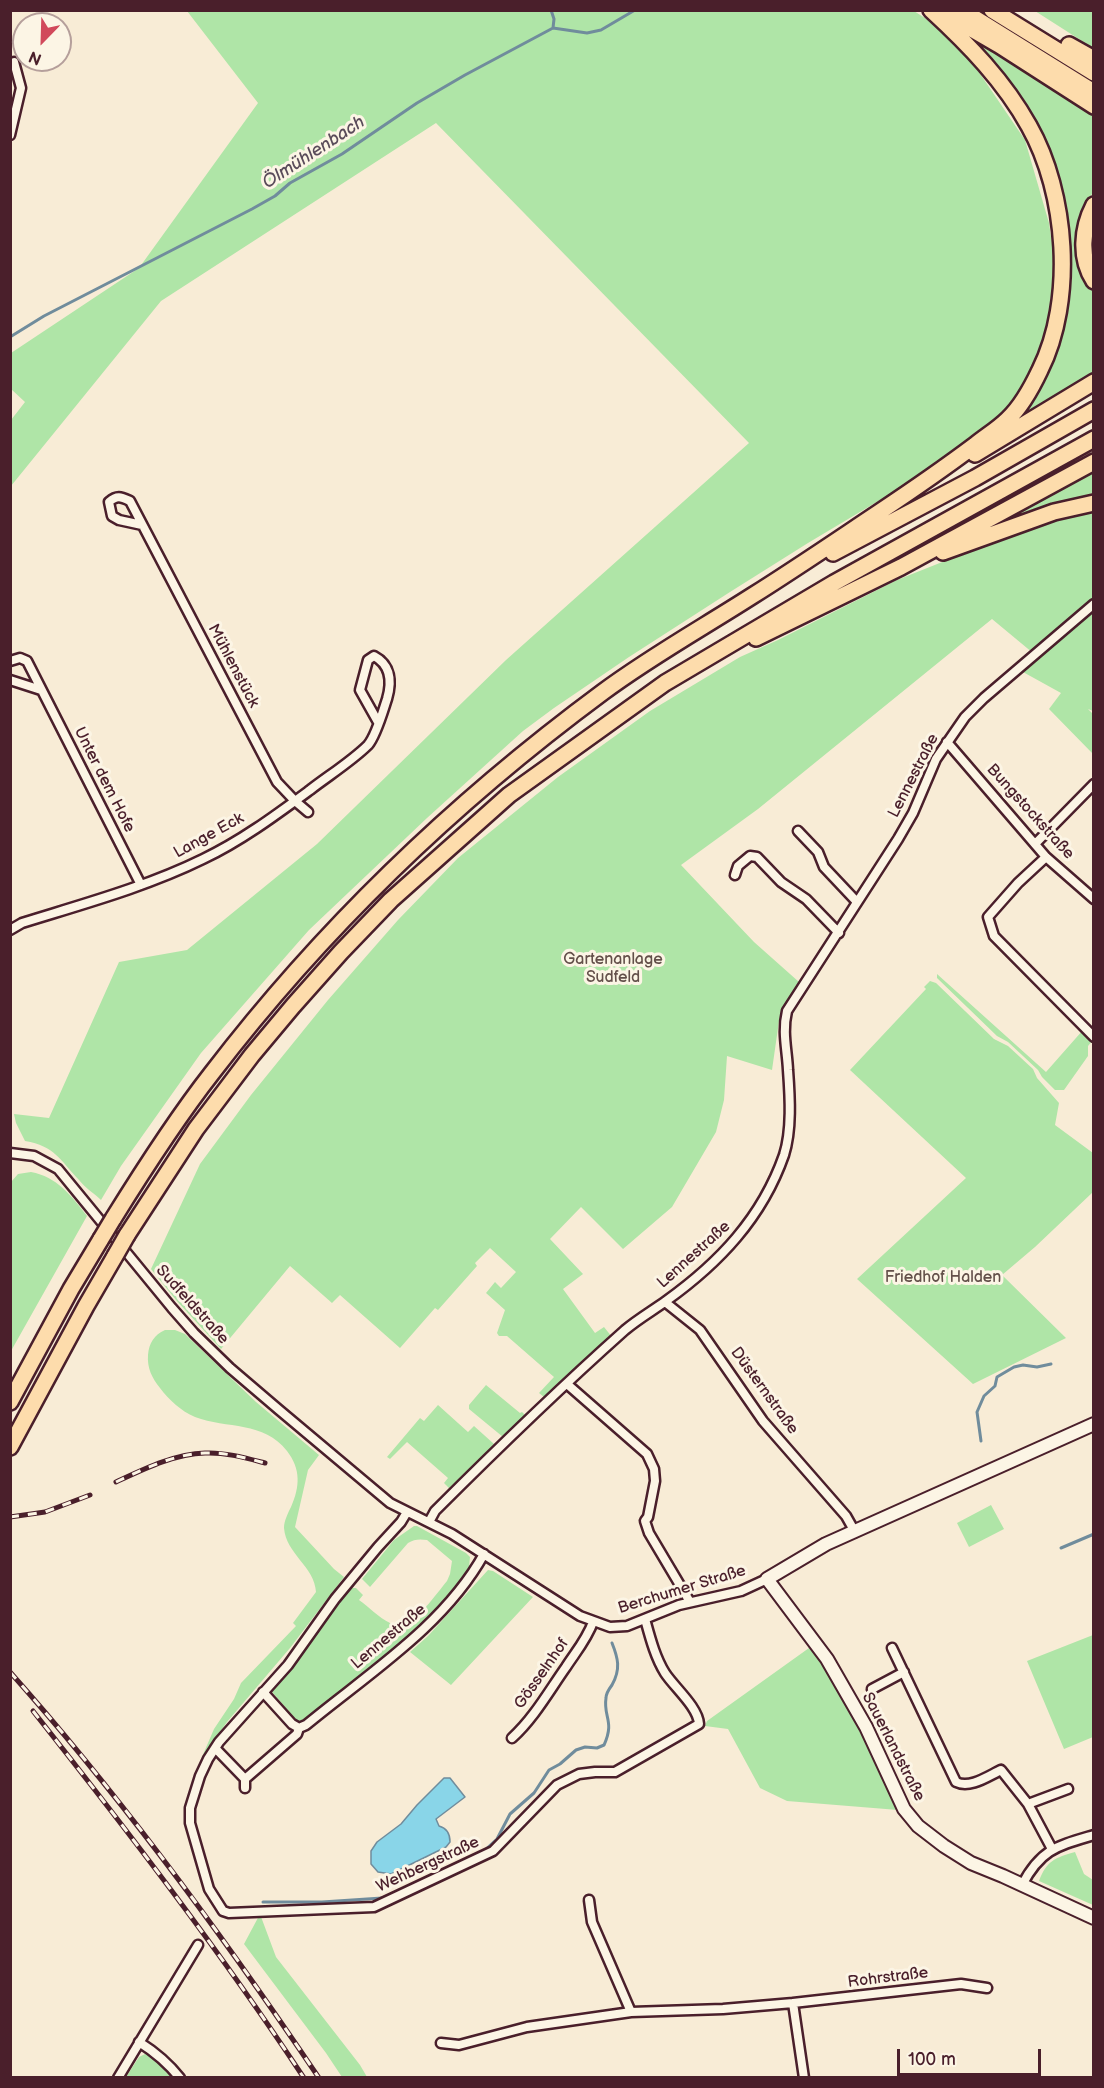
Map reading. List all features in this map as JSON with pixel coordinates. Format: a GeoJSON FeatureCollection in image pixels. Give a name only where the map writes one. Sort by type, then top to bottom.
{"type":"FeatureCollection","features":[{"type":"Feature","properties":{"kind":"highway"},"geometry":{"type":"LineString","coordinates":[[10,1402],[71,1289],[153,1156],[212,1072],[261,1012],[361,901],[481,790],[605,690],[936,475],[1009,418],[1023,400],[1046,356],[1058,314],[1062,257],[1053,190],[1031,129],[1009,94],[980,57],[931,10]]}},
{"type":"Feature","properties":{"kind":"highway"},"geometry":{"type":"LineString","coordinates":[[938,10],[999,45],[1094,106]]}},
{"type":"Feature","properties":{"kind":"highway"},"geometry":{"type":"LineString","coordinates":[[962,10],[1094,92]]}},
{"type":"Feature","properties":{"kind":"highway"},"geometry":{"type":"LineString","coordinates":[[992,10],[1094,73]]}},
{"type":"Feature","properties":{"kind":"highway"},"geometry":{"type":"LineString","coordinates":[[1012,10],[1094,60]]}},
{"type":"Feature","properties":{"kind":"highway"},"geometry":{"type":"LineString","coordinates":[[1094,205],[1085,226],[1084,244],[1086,259],[1094,281]]}},
{"type":"Feature","properties":{"kind":"highway"},"geometry":{"type":"LineString","coordinates":[[936,475],[990,446],[1094,382]]}},
{"type":"Feature","properties":{"kind":"highway"},"geometry":{"type":"LineString","coordinates":[[756,594],[975,478],[1094,410]]}},
{"type":"Feature","properties":{"kind":"highway"},"geometry":{"type":"LineString","coordinates":[[10,1447],[115,1256],[196,1129],[252,1055],[341,952],[391,900],[518,789],[665,683],[824,589],[1094,439]]}},
{"type":"Feature","properties":{"kind":"highway"},"geometry":{"type":"LineString","coordinates":[[704,661],[783,626],[901,567],[1094,462]]}},
{"type":"Feature","properties":{"kind":"highway"},"geometry":{"type":"LineString","coordinates":[[901,567],[1054,512],[1094,503]]}},
{"type":"Feature","properties":{"kind":"main road","name":"Berchumer Straße"},"geometry":{"type":"LineString","coordinates":[[767,1579],[826,1544],[1094,1424]]}},
{"type":"Feature","properties":{"kind":"main road","name":"Sauerlandstraße"},"geometry":{"type":"LineString","coordinates":[[767,1579],[827,1659],[866,1727],[909,1816],[927,1834],[960,1857],[1094,1918]]}},
{"type":"Feature","properties":{"kind":"street"},"geometry":{"type":"LineString","coordinates":[[10,135],[21,88],[17,72]]}},
{"type":"Feature","properties":{"kind":"street","name":"Mühlenstück"},"geometry":{"type":"LineString","coordinates":[[142,525],[277,782],[308,812]]}},
{"type":"Feature","properties":{"kind":"street","name":"Lennestraße"},"geometry":{"type":"LineString","coordinates":[[429,1522],[435,1511],[634,1322],[665,1302],[699,1275],[734,1241],[762,1204],[787,1143],[788,1069],[784,1038],[787,1011],[839,933],[913,813],[936,759],[947,742],[984,698],[1094,604]]}},
{"type":"Feature","properties":{"kind":"street","name":"Lange Eck"},"geometry":{"type":"LineString","coordinates":[[10,930],[22,923],[173,873],[205,858],[248,833],[295,801],[369,744],[378,722],[391,685],[389,673],[380,659],[374,656],[368,660],[360,690],[378,722]]}},
{"type":"Feature","properties":{"kind":"street","name":"Unter dem Hofe"},"geometry":{"type":"LineString","coordinates":[[10,661],[20,658],[27,661],[141,885]]}},
{"type":"Feature","properties":{"kind":"street"},"geometry":{"type":"LineString","coordinates":[[10,680],[41,690]]}},
{"type":"Feature","properties":{"kind":"street","name":"Bungstockstraße"},"geometry":{"type":"LineString","coordinates":[[947,742],[1046,857],[1094,899]]}},
{"type":"Feature","properties":{"kind":"street"},"geometry":{"type":"LineString","coordinates":[[1035,844],[1094,784]]}},
{"type":"Feature","properties":{"kind":"street"},"geometry":{"type":"LineString","coordinates":[[798,831],[818,852],[824,867],[857,902]]}},
{"type":"Feature","properties":{"kind":"street"},"geometry":{"type":"LineString","coordinates":[[735,875],[738,866],[750,856],[757,857],[781,882],[806,899],[839,933]]}},
{"type":"Feature","properties":{"kind":"street"},"geometry":{"type":"LineString","coordinates":[[1046,857],[1030,870],[996,906],[988,917],[989,923],[994,936],[1094,1037]]}},
{"type":"Feature","properties":{"kind":"street","name":"Lange Eck"},"geometry":{"type":"LineString","coordinates":[[10,924],[22,923]]}},
{"type":"Feature","properties":{"kind":"street","name":"Sudfeldstraße"},"geometry":{"type":"LineString","coordinates":[[10,1153],[34,1156],[58,1169],[172,1308],[208,1347],[359,1478]]}},
{"type":"Feature","properties":{"kind":"street","name":"Düsternstraße"},"geometry":{"type":"LineString","coordinates":[[665,1302],[700,1330],[763,1421],[846,1516],[855,1532]]}},
{"type":"Feature","properties":{"kind":"street"},"geometry":{"type":"LineString","coordinates":[[567,1384],[647,1454],[654,1469],[655,1486],[645,1521],[649,1533],[690,1602]]}},
{"type":"Feature","properties":{"kind":"street","name":"Berchumer Straße"},"geometry":{"type":"LineString","coordinates":[[359,1478],[390,1503],[429,1522],[484,1554],[560,1604],[593,1622],[610,1627],[645,1619],[690,1602],[741,1592],[767,1579]]}},
{"type":"Feature","properties":{"kind":"street"},"geometry":{"type":"LineString","coordinates":[[215,1749],[288,1665],[335,1599],[407,1512]]}},
{"type":"Feature","properties":{"kind":"street","name":"Lennestraße"},"geometry":{"type":"LineString","coordinates":[[215,1749],[245,1784],[297,1734],[299,1728],[306,1725],[430,1624],[475,1570],[484,1554]]}},
{"type":"Feature","properties":{"kind":"street","name":"Wehbergstraße"},"geometry":{"type":"LineString","coordinates":[[215,1749],[200,1776],[190,1808],[190,1823],[209,1889],[223,1911],[229,1913],[374,1907],[493,1851],[557,1785],[579,1774],[615,1772],[699,1724],[692,1708],[664,1671],[645,1619]]}},
{"type":"Feature","properties":{"kind":"street","name":"Gösselnhof"},"geometry":{"type":"LineString","coordinates":[[512,1738],[548,1693],[585,1638],[593,1622]]}},
{"type":"Feature","properties":{"kind":"street"},"geometry":{"type":"LineString","coordinates":[[892,1648],[957,1782],[962,1785],[971,1784],[1001,1770],[1028,1804],[1052,1849]]}},
{"type":"Feature","properties":{"kind":"street"},"geometry":{"type":"LineString","coordinates":[[872,1689],[904,1672]]}},
{"type":"Feature","properties":{"kind":"street"},"geometry":{"type":"LineString","coordinates":[[263,1692],[292,1724],[299,1728]]}},
{"type":"Feature","properties":{"kind":"street"},"geometry":{"type":"LineString","coordinates":[[1028,1804],[1068,1789]]}},
{"type":"Feature","properties":{"kind":"street"},"geometry":{"type":"LineString","coordinates":[[1022,1885],[1036,1862],[1052,1849],[1094,1835]]}},
{"type":"Feature","properties":{"kind":"street"},"geometry":{"type":"LineString","coordinates":[[589,1900],[592,1922],[632,2012]]}},
{"type":"Feature","properties":{"kind":"street"},"geometry":{"type":"LineString","coordinates":[[118,2078],[198,1945]]}},
{"type":"Feature","properties":{"kind":"street","name":"Rohrstraße"},"geometry":{"type":"LineString","coordinates":[[441,2043],[459,2045],[526,2027],[632,2012],[723,2009],[961,1984],[987,1989]]}},
{"type":"Feature","properties":{"kind":"street"},"geometry":{"type":"LineString","coordinates":[[793,2003],[804,2078]]}},
{"type":"Feature","properties":{"kind":"street"},"geometry":{"type":"LineString","coordinates":[[139,2042],[161,2058],[180,2078]]}},
{"type":"Feature","properties":{"kind":"green space"},"geometry":{"type":"Polygon","coordinates":[[[187,11],[914,11],[928,20],[970,59],[1025,140],[1049,223],[1053,251],[1053,282],[1047,330],[1041,351],[1028,380],[1014,401],[982,434],[957,454],[808,543],[629,657],[523,731],[309,930],[201,1053],[121,1166],[101,1200],[84,1186],[50,1150],[25,1141],[14,1114],[49,1118],[119,962],[187,950],[317,844],[506,660],[749,443],[436,123],[161,301],[11,486],[11,420],[25,402],[11,389],[11,353],[139,268],[258,103],[187,11]]]}},
{"type":"Feature","properties":{"kind":"green space"},"geometry":{"type":"Polygon","coordinates":[[[1035,11],[1093,11],[1093,48],[1035,11]]]}},
{"type":"Feature","properties":{"kind":"green space"},"geometry":{"type":"Polygon","coordinates":[[[968,34],[1093,115],[1093,192],[1086,205],[1087,281],[1093,293],[1093,374],[1013,422],[1040,386],[1057,348],[1066,303],[1069,264],[1068,227],[1051,156],[1036,123],[1017,92],[968,34]]]}},
{"type":"Feature","properties":{"kind":"green space"},"geometry":{"type":"Polygon","coordinates":[[[1093,469],[1093,493],[1050,506],[972,536],[1093,469]]]}},
{"type":"Feature","properties":{"kind":"green space","name":"Gartenanlage Sudfeld"},"geometry":{"type":"Polygon","coordinates":[[[1093,508],[1093,711],[1088,709],[1093,714],[1093,754],[1049,709],[1061,693],[1023,672],[1039,658],[992,619],[758,809],[681,865],[754,942],[799,982],[783,1008],[779,1021],[772,1070],[727,1056],[724,1100],[716,1132],[672,1207],[623,1249],[581,1207],[550,1239],[583,1274],[563,1289],[595,1333],[604,1327],[612,1337],[544,1397],[539,1393],[554,1377],[507,1336],[499,1336],[497,1333],[505,1310],[486,1293],[495,1282],[501,1288],[516,1272],[490,1248],[475,1263],[477,1266],[438,1310],[435,1308],[400,1348],[340,1295],[332,1303],[290,1266],[221,1349],[176,1300],[151,1269],[200,1164],[251,1095],[328,1000],[398,920],[458,858],[558,777],[650,711],[740,657],[897,580],[1053,518],[1093,508]]]}},
{"type":"Feature","properties":{"kind":"green space"},"geometry":{"type":"Polygon","coordinates":[[[937,974],[1046,1072],[1083,1030],[1093,1040],[1088,1046],[1088,1056],[1064,1090],[1055,1090],[1038,1070],[1008,1042],[997,1036],[937,978],[937,974]]]}},
{"type":"Feature","properties":{"kind":"green space","name":"Friedhof Halden"},"geometry":{"type":"Polygon","coordinates":[[[930,981],[936,983],[994,1039],[1008,1046],[1033,1069],[1037,1078],[1059,1103],[1055,1125],[1093,1153],[1093,1192],[1002,1275],[1066,1338],[973,1384],[857,1279],[966,1178],[850,1070],[926,989],[924,987],[930,981]]]}},
{"type":"Feature","properties":{"kind":"green space"},"geometry":{"type":"Polygon","coordinates":[[[31,1172],[56,1183],[69,1194],[87,1216],[11,1351],[11,1182],[18,1174],[31,1172]]]}},
{"type":"Feature","properties":{"kind":"green space"},"geometry":{"type":"Polygon","coordinates":[[[165,1330],[175,1330],[185,1334],[256,1402],[319,1455],[308,1470],[295,1527],[344,1577],[290,1648],[227,1722],[202,1757],[214,1729],[234,1699],[241,1683],[296,1626],[293,1623],[316,1592],[311,1575],[290,1545],[284,1528],[294,1500],[298,1478],[292,1458],[278,1441],[267,1435],[244,1427],[195,1417],[171,1401],[155,1380],[149,1369],[148,1360],[151,1343],[158,1334],[165,1330]]]}},
{"type":"Feature","properties":{"kind":"green space"},"geometry":{"type":"Polygon","coordinates":[[[486,1385],[526,1416],[503,1437],[469,1409],[469,1405],[486,1385]]]}},
{"type":"Feature","properties":{"kind":"green space"},"geometry":{"type":"Polygon","coordinates":[[[438,1405],[468,1432],[474,1426],[494,1444],[450,1489],[444,1483],[448,1478],[407,1442],[390,1459],[387,1457],[420,1418],[424,1421],[438,1405]]]}},
{"type":"Feature","properties":{"kind":"green space"},"geometry":{"type":"Polygon","coordinates":[[[991,1505],[1004,1529],[969,1547],[957,1523],[991,1505]]]}},
{"type":"Feature","properties":{"kind":"green space"},"geometry":{"type":"Polygon","coordinates":[[[414,1526],[466,1553],[470,1557],[469,1567],[420,1627],[308,1719],[303,1722],[297,1721],[272,1692],[273,1687],[294,1665],[351,1588],[356,1588],[363,1595],[359,1600],[378,1615],[398,1625],[406,1623],[422,1611],[447,1581],[452,1561],[427,1540],[422,1539],[408,1543],[370,1587],[362,1579],[394,1540],[414,1526]]]}},
{"type":"Feature","properties":{"kind":"green space"},"geometry":{"type":"Polygon","coordinates":[[[488,1570],[533,1597],[451,1685],[410,1652],[428,1636],[488,1570]]]}},
{"type":"Feature","properties":{"kind":"green space"},"geometry":{"type":"Polygon","coordinates":[[[1093,1635],[1093,1737],[1064,1749],[1027,1661],[1093,1635]]]}},
{"type":"Feature","properties":{"kind":"green space"},"geometry":{"type":"Polygon","coordinates":[[[809,1648],[831,1673],[848,1702],[898,1810],[787,1801],[760,1788],[728,1729],[705,1726],[707,1721],[809,1648]]]}},
{"type":"Feature","properties":{"kind":"green space"},"geometry":{"type":"Polygon","coordinates":[[[1075,1852],[1084,1874],[1093,1880],[1093,1905],[1039,1881],[1045,1868],[1052,1861],[1075,1852]]]}},
{"type":"Feature","properties":{"kind":"green space"},"geometry":{"type":"Polygon","coordinates":[[[260,1914],[276,1957],[367,2077],[342,2077],[244,1944],[260,1914]]]}},
{"type":"Feature","properties":{"kind":"green space"},"geometry":{"type":"Polygon","coordinates":[[[145,2054],[157,2060],[171,2077],[126,2077],[139,2057],[145,2054]]]}},
{"type":"Feature","properties":{"kind":"water"},"geometry":{"type":"Polygon","coordinates":[[[444,1778],[450,1778],[465,1797],[436,1819],[439,1826],[448,1831],[450,1842],[446,1847],[391,1874],[378,1872],[371,1864],[371,1851],[377,1842],[401,1824],[444,1778]]]}},
{"type":"Feature","properties":{"kind":"waterway"},"geometry":{"type":"LineString","coordinates":[[551,10],[554,19],[553,28]]}},
{"type":"Feature","properties":{"kind":"waterway","name":"Ölmühlenbach"},"geometry":{"type":"LineString","coordinates":[[10,337],[44,316],[275,196],[290,183],[342,154],[417,103],[553,28],[587,33],[601,30],[635,10]]}},
{"type":"Feature","properties":{"kind":"waterway"},"geometry":{"type":"LineString","coordinates":[[981,1441],[977,1412],[984,1396],[995,1386],[997,1377],[1014,1367],[1023,1365],[1037,1367],[1051,1364]]}},
{"type":"Feature","properties":{"kind":"waterway"},"geometry":{"type":"LineString","coordinates":[[1061,1548],[1094,1534]]}},
{"type":"Feature","properties":{"kind":"waterway"},"geometry":{"type":"LineString","coordinates":[[483,1852],[497,1839],[510,1814],[534,1793],[549,1770],[576,1750],[604,1745],[609,1730],[606,1696],[618,1669],[612,1643]]}},
{"type":"Feature","properties":{"kind":"waterway"},"geometry":{"type":"LineString","coordinates":[[263,1902],[322,1902],[382,1898],[409,1886]]}},
{"type":"Feature","properties":{"kind":"railway"},"geometry":{"type":"LineString","coordinates":[[116,1482],[159,1463],[193,1454],[220,1453],[265,1463]]}},
{"type":"Feature","properties":{"kind":"railway"},"geometry":{"type":"LineString","coordinates":[[10,1517],[45,1512],[90,1495]]}},
{"type":"Feature","properties":{"kind":"railway"},"geometry":{"type":"LineString","coordinates":[[10,1672],[93,1769],[171,1870],[247,1973],[319,2078]]}},
{"type":"Feature","properties":{"kind":"railway"},"geometry":{"type":"LineString","coordinates":[[33,1711],[172,1892],[304,2078]]}}]}
